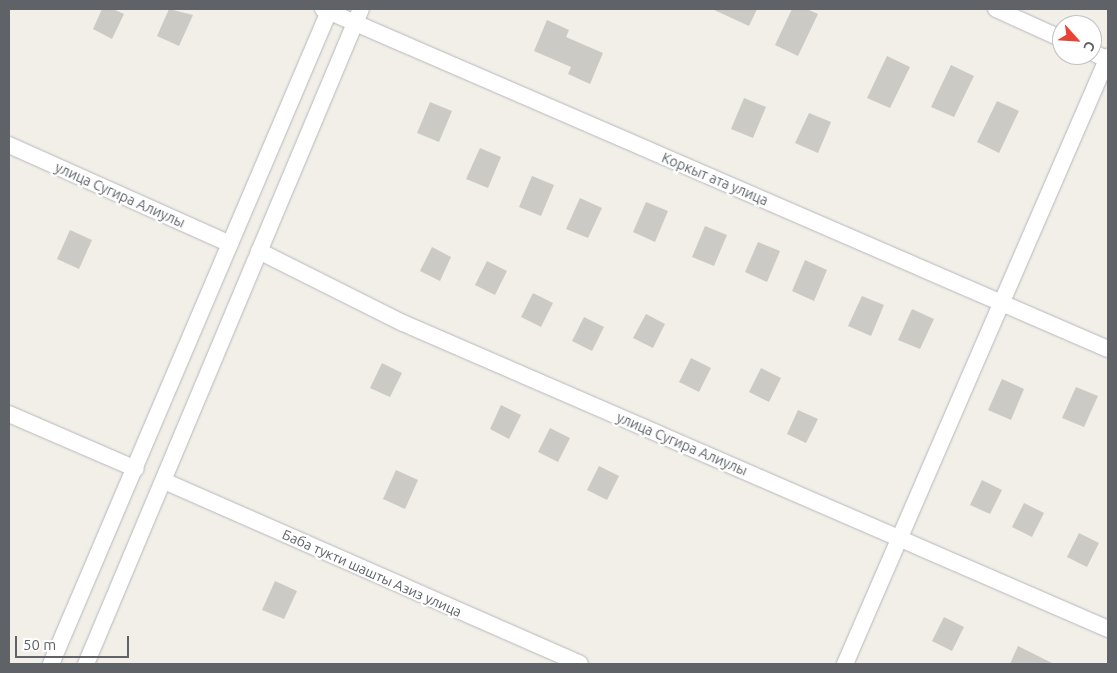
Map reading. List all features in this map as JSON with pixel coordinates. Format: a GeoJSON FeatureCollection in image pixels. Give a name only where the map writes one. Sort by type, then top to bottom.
{"type":"FeatureCollection","features":[{"type":"Feature","properties":{"kind":"street"},"geometry":{"type":"LineString","coordinates":[[996,9],[1052,34]]}},
{"type":"Feature","properties":{"kind":"street"},"geometry":{"type":"LineString","coordinates":[[51,664],[136,470],[327,10]]}},
{"type":"Feature","properties":{"kind":"street","name":"Коркыт ата улица"},"geometry":{"type":"LineString","coordinates":[[327,10],[358,16],[1108,349]]}},
{"type":"Feature","properties":{"kind":"street"},"geometry":{"type":"LineString","coordinates":[[86,664],[358,16]]}},
{"type":"Feature","properties":{"kind":"street"},"geometry":{"type":"LineString","coordinates":[[845,664],[901,539],[1108,59]]}},
{"type":"Feature","properties":{"kind":"street","name":"улица Сугира Алиулы"},"geometry":{"type":"LineString","coordinates":[[9,145],[230,244]]}},
{"type":"Feature","properties":{"kind":"street","name":"улица Сугира Алиулы"},"geometry":{"type":"LineString","coordinates":[[259,251],[403,323],[1108,629]]}},
{"type":"Feature","properties":{"kind":"street"},"geometry":{"type":"LineString","coordinates":[[9,414],[136,470]]}},
{"type":"Feature","properties":{"kind":"street","name":"Баба тукти шашты Азиз улица"},"geometry":{"type":"LineString","coordinates":[[164,481],[580,664]]}},
{"type":"Feature","properties":{"kind":"building"},"geometry":{"type":"Polygon","coordinates":[[[102,9],[113,9],[124,14],[112,39],[93,29],[102,9]]]}},
{"type":"Feature","properties":{"kind":"building"},"geometry":{"type":"Polygon","coordinates":[[[169,9],[193,15],[179,46],[157,36],[169,9]]]}},
{"type":"Feature","properties":{"kind":"building"},"geometry":{"type":"Polygon","coordinates":[[[712,9],[757,9],[749,26],[712,9]]]}},
{"type":"Feature","properties":{"kind":"building"},"geometry":{"type":"Polygon","coordinates":[[[792,9],[807,9],[818,14],[798,56],[775,45],[792,9]]]}},
{"type":"Feature","properties":{"kind":"building"},"geometry":{"type":"Polygon","coordinates":[[[547,20],[569,30],[566,37],[603,53],[590,84],[568,74],[571,67],[534,51],[547,20]]]}},
{"type":"Feature","properties":{"kind":"building"},"geometry":{"type":"Polygon","coordinates":[[[887,56],[910,67],[890,108],[867,98],[887,56]]]}},
{"type":"Feature","properties":{"kind":"building"},"geometry":{"type":"Polygon","coordinates":[[[951,65],[974,76],[954,117],[931,107],[951,65]]]}},
{"type":"Feature","properties":{"kind":"building"},"geometry":{"type":"Polygon","coordinates":[[[744,98],[766,107],[753,138],[731,129],[744,98]]]}},
{"type":"Feature","properties":{"kind":"building"},"geometry":{"type":"Polygon","coordinates":[[[997,101],[1019,111],[999,153],[977,142],[997,101]]]}},
{"type":"Feature","properties":{"kind":"building"},"geometry":{"type":"Polygon","coordinates":[[[430,102],[452,111],[439,142],[417,133],[430,102]]]}},
{"type":"Feature","properties":{"kind":"building"},"geometry":{"type":"Polygon","coordinates":[[[809,113],[831,122],[818,153],[795,143],[809,113]]]}},
{"type":"Feature","properties":{"kind":"building"},"geometry":{"type":"Polygon","coordinates":[[[480,148],[501,157],[488,188],[466,179],[480,148]]]}},
{"type":"Feature","properties":{"kind":"building"},"geometry":{"type":"Polygon","coordinates":[[[532,176],[554,185],[541,216],[519,207],[532,176]]]}},
{"type":"Feature","properties":{"kind":"building"},"geometry":{"type":"Polygon","coordinates":[[[580,198],[602,208],[588,238],[566,229],[580,198]]]}},
{"type":"Feature","properties":{"kind":"building"},"geometry":{"type":"Polygon","coordinates":[[[646,202],[668,211],[655,242],[633,232],[646,202]]]}},
{"type":"Feature","properties":{"kind":"building"},"geometry":{"type":"Polygon","coordinates":[[[705,226],[727,235],[714,266],[692,257],[705,226]]]}},
{"type":"Feature","properties":{"kind":"building"},"geometry":{"type":"Polygon","coordinates":[[[70,230],[92,240],[79,269],[57,259],[70,230]]]}},
{"type":"Feature","properties":{"kind":"building"},"geometry":{"type":"Polygon","coordinates":[[[758,242],[780,251],[767,282],[745,272],[758,242]]]}},
{"type":"Feature","properties":{"kind":"building"},"geometry":{"type":"Polygon","coordinates":[[[432,247],[451,257],[440,281],[420,271],[432,247]]]}},
{"type":"Feature","properties":{"kind":"building"},"geometry":{"type":"Polygon","coordinates":[[[805,260],[827,270],[814,301],[792,291],[805,260]]]}},
{"type":"Feature","properties":{"kind":"building"},"geometry":{"type":"Polygon","coordinates":[[[487,261],[507,271],[495,295],[475,285],[487,261]]]}},
{"type":"Feature","properties":{"kind":"building"},"geometry":{"type":"Polygon","coordinates":[[[533,293],[553,303],[541,327],[521,317],[533,293]]]}},
{"type":"Feature","properties":{"kind":"building"},"geometry":{"type":"Polygon","coordinates":[[[862,296],[884,305],[871,336],[848,326],[862,296]]]}},
{"type":"Feature","properties":{"kind":"building"},"geometry":{"type":"Polygon","coordinates":[[[912,309],[934,319],[920,349],[898,340],[912,309]]]}},
{"type":"Feature","properties":{"kind":"building"},"geometry":{"type":"Polygon","coordinates":[[[646,314],[665,324],[653,348],[633,338],[646,314]]]}},
{"type":"Feature","properties":{"kind":"building"},"geometry":{"type":"Polygon","coordinates":[[[584,317],[604,327],[592,351],[572,341],[584,317]]]}},
{"type":"Feature","properties":{"kind":"building"},"geometry":{"type":"Polygon","coordinates":[[[691,358],[711,368],[699,392],[679,382],[691,358]]]}},
{"type":"Feature","properties":{"kind":"building"},"geometry":{"type":"Polygon","coordinates":[[[382,363],[402,373],[390,397],[370,388],[382,363]]]}},
{"type":"Feature","properties":{"kind":"building"},"geometry":{"type":"Polygon","coordinates":[[[761,368],[781,378],[769,402],[749,392],[761,368]]]}},
{"type":"Feature","properties":{"kind":"building"},"geometry":{"type":"Polygon","coordinates":[[[1002,379],[1024,389],[1011,420],[988,410],[1002,379]]]}},
{"type":"Feature","properties":{"kind":"building"},"geometry":{"type":"Polygon","coordinates":[[[1076,387],[1098,396],[1084,427],[1062,418],[1076,387]]]}},
{"type":"Feature","properties":{"kind":"building"},"geometry":{"type":"Polygon","coordinates":[[[501,405],[521,415],[509,439],[490,429],[501,405]]]}},
{"type":"Feature","properties":{"kind":"building"},"geometry":{"type":"Polygon","coordinates":[[[798,410],[818,419],[806,443],[787,434],[798,410]]]}},
{"type":"Feature","properties":{"kind":"building"},"geometry":{"type":"Polygon","coordinates":[[[550,428],[570,438],[558,462],[538,452],[550,428]]]}},
{"type":"Feature","properties":{"kind":"building"},"geometry":{"type":"Polygon","coordinates":[[[599,466],[619,476],[607,500],[587,490],[599,466]]]}},
{"type":"Feature","properties":{"kind":"building"},"geometry":{"type":"Polygon","coordinates":[[[396,470],[418,480],[405,509],[383,499],[396,470]]]}},
{"type":"Feature","properties":{"kind":"building"},"geometry":{"type":"Polygon","coordinates":[[[982,480],[1002,490],[990,514],[970,505],[982,480]]]}},
{"type":"Feature","properties":{"kind":"building"},"geometry":{"type":"Polygon","coordinates":[[[1024,503],[1044,513],[1032,537],[1012,527],[1024,503]]]}},
{"type":"Feature","properties":{"kind":"building"},"geometry":{"type":"Polygon","coordinates":[[[1079,533],[1099,543],[1087,567],[1067,557],[1079,533]]]}},
{"type":"Feature","properties":{"kind":"building"},"geometry":{"type":"Polygon","coordinates":[[[275,581],[297,591],[284,619],[262,610],[275,581]]]}},
{"type":"Feature","properties":{"kind":"building"},"geometry":{"type":"Polygon","coordinates":[[[944,617],[964,627],[952,651],[932,641],[944,617]]]}},
{"type":"Feature","properties":{"kind":"building"},"geometry":{"type":"Polygon","coordinates":[[[1018,646],[1054,664],[1010,664],[1018,646]]]}}]}
